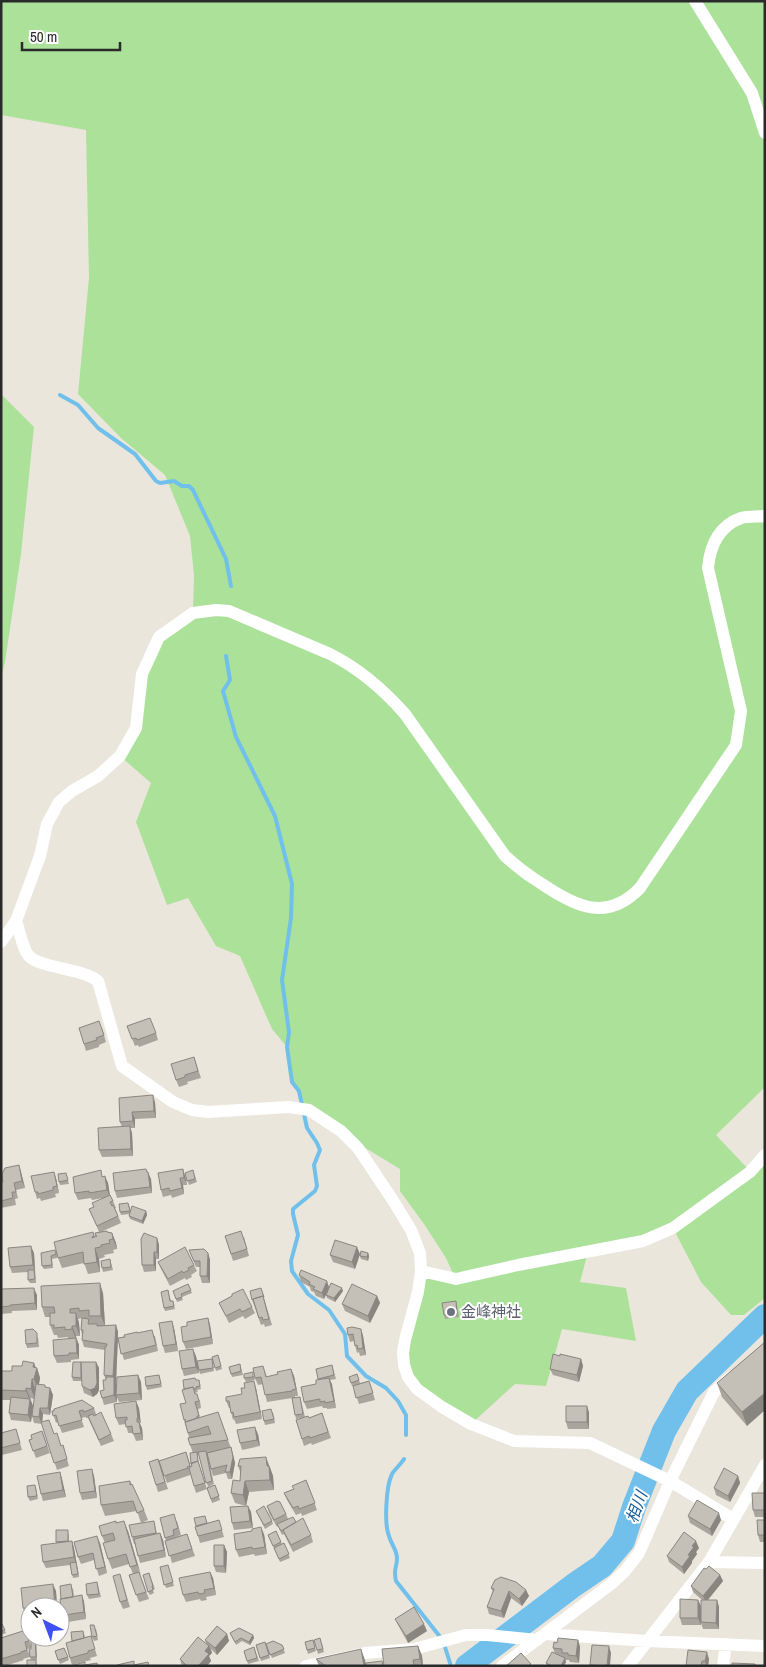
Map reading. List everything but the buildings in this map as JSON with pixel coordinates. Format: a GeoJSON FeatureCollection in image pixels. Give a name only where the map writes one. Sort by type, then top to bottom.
{"type":"FeatureCollection","features":[{"type":"Feature","properties":{"kind":"street"},"geometry":{"type":"LineString","coordinates":[[695,1],[752,93],[765,133]]}},
{"type":"Feature","properties":{"kind":"street"},"geometry":{"type":"LineString","coordinates":[[1,942],[16,921],[40,856],[47,824],[59,802],[72,791],[98,776],[120,756],[136,728],[142,674],[159,637],[183,618],[193,613],[216,610],[229,611],[330,654],[370,679],[388,694],[405,714],[505,856],[516,867],[562,897],[579,905],[599,907],[625,901],[640,888],[736,745],[741,711],[708,568],[709,555],[717,537],[732,524],[741,519],[765,516]]}},
{"type":"Feature","properties":{"kind":"street"},"geometry":{"type":"LineString","coordinates":[[16,921],[27,953],[34,961],[90,975],[98,980],[122,1066],[173,1102],[192,1110],[208,1112],[288,1107],[303,1109],[341,1131],[358,1148],[411,1230],[420,1253],[421,1271],[418,1292],[403,1353],[408,1377],[417,1389],[442,1407],[471,1424],[514,1441],[590,1443],[665,1479],[733,1519]]}},
{"type":"Feature","properties":{"kind":"street"},"geometry":{"type":"LineString","coordinates":[[421,1271],[456,1279],[643,1241],[673,1228],[750,1172],[765,1155]]}},
{"type":"Feature","properties":{"kind":"street"},"geometry":{"type":"LineString","coordinates":[[502,1666],[611,1584],[639,1554],[665,1479],[714,1392],[743,1366]]}},
{"type":"Feature","properties":{"kind":"street"},"geometry":{"type":"LineString","coordinates":[[628,1666],[709,1562],[733,1519],[760,1481],[765,1465]]}},
{"type":"Feature","properties":{"kind":"street"},"geometry":{"type":"LineString","coordinates":[[709,1562],[765,1563]]}},
{"type":"Feature","properties":{"kind":"street"},"geometry":{"type":"LineString","coordinates":[[306,1666],[364,1653],[414,1649],[466,1635],[765,1646]]}},
{"type":"Feature","properties":{"kind":"street"},"geometry":{"type":"LineString","coordinates":[[723,1666],[726,1644]]}},
{"type":"Feature","properties":{"kind":"green space"},"geometry":{"type":"Polygon","coordinates":[[[1,1],[765,1],[765,1087],[716,1135],[750,1171],[765,1155],[765,1298],[744,1315],[731,1315],[701,1282],[673,1228],[588,1252],[580,1282],[626,1288],[636,1341],[562,1329],[546,1386],[515,1384],[471,1424],[422,1393],[404,1365],[421,1271],[455,1278],[446,1258],[400,1191],[400,1169],[303,1110],[299,1091],[292,1082],[287,1047],[272,1029],[240,956],[216,946],[188,898],[167,905],[136,822],[151,783],[120,756],[136,728],[142,674],[159,637],[193,613],[194,575],[190,536],[165,475],[121,438],[78,394],[89,278],[86,130],[1,115],[1,1]]]}},
{"type":"Feature","properties":{"kind":"green space"},"geometry":{"type":"Polygon","coordinates":[[[1,394],[34,427],[21,554],[5,662],[1,677],[1,394]]]}},
{"type":"Feature","properties":{"kind":"waterway"},"geometry":{"type":"LineString","coordinates":[[60,395],[78,405],[98,428],[135,454],[156,481],[160,483],[174,481],[182,486],[189,486],[193,490],[226,559],[231,586]]}},
{"type":"Feature","properties":{"kind":"waterway"},"geometry":{"type":"LineString","coordinates":[[226,656],[230,680],[223,691],[236,737],[275,816],[292,884],[291,918],[282,980],[289,1032],[287,1047],[292,1082],[299,1091],[307,1128],[320,1150],[314,1165],[317,1186],[315,1191],[293,1209],[298,1235],[291,1261],[292,1271],[308,1294],[329,1310],[345,1334],[347,1356],[366,1376],[386,1388],[398,1401],[406,1415],[406,1435]]}},
{"type":"Feature","properties":{"kind":"waterway","name":"相川"},"geometry":{"type":"LineString","coordinates":[[467,1666],[602,1566],[623,1541],[634,1507],[664,1431],[687,1391],[765,1316]]}},
{"type":"Feature","properties":{"kind":"waterway"},"geometry":{"type":"LineString","coordinates":[[404,1459],[392,1474],[386,1505],[387,1530],[397,1555],[396,1581],[441,1638]]}},
{"type":"Feature","properties":{"kind":"waterway"},"geometry":{"type":"LineString","coordinates":[[444,1644],[451,1666]]}},
{"type":"Feature","properties":{"kind":"place","name":"金峰神社"},"geometry":{"type":"Point","coordinates":[451,1312]}}]}
